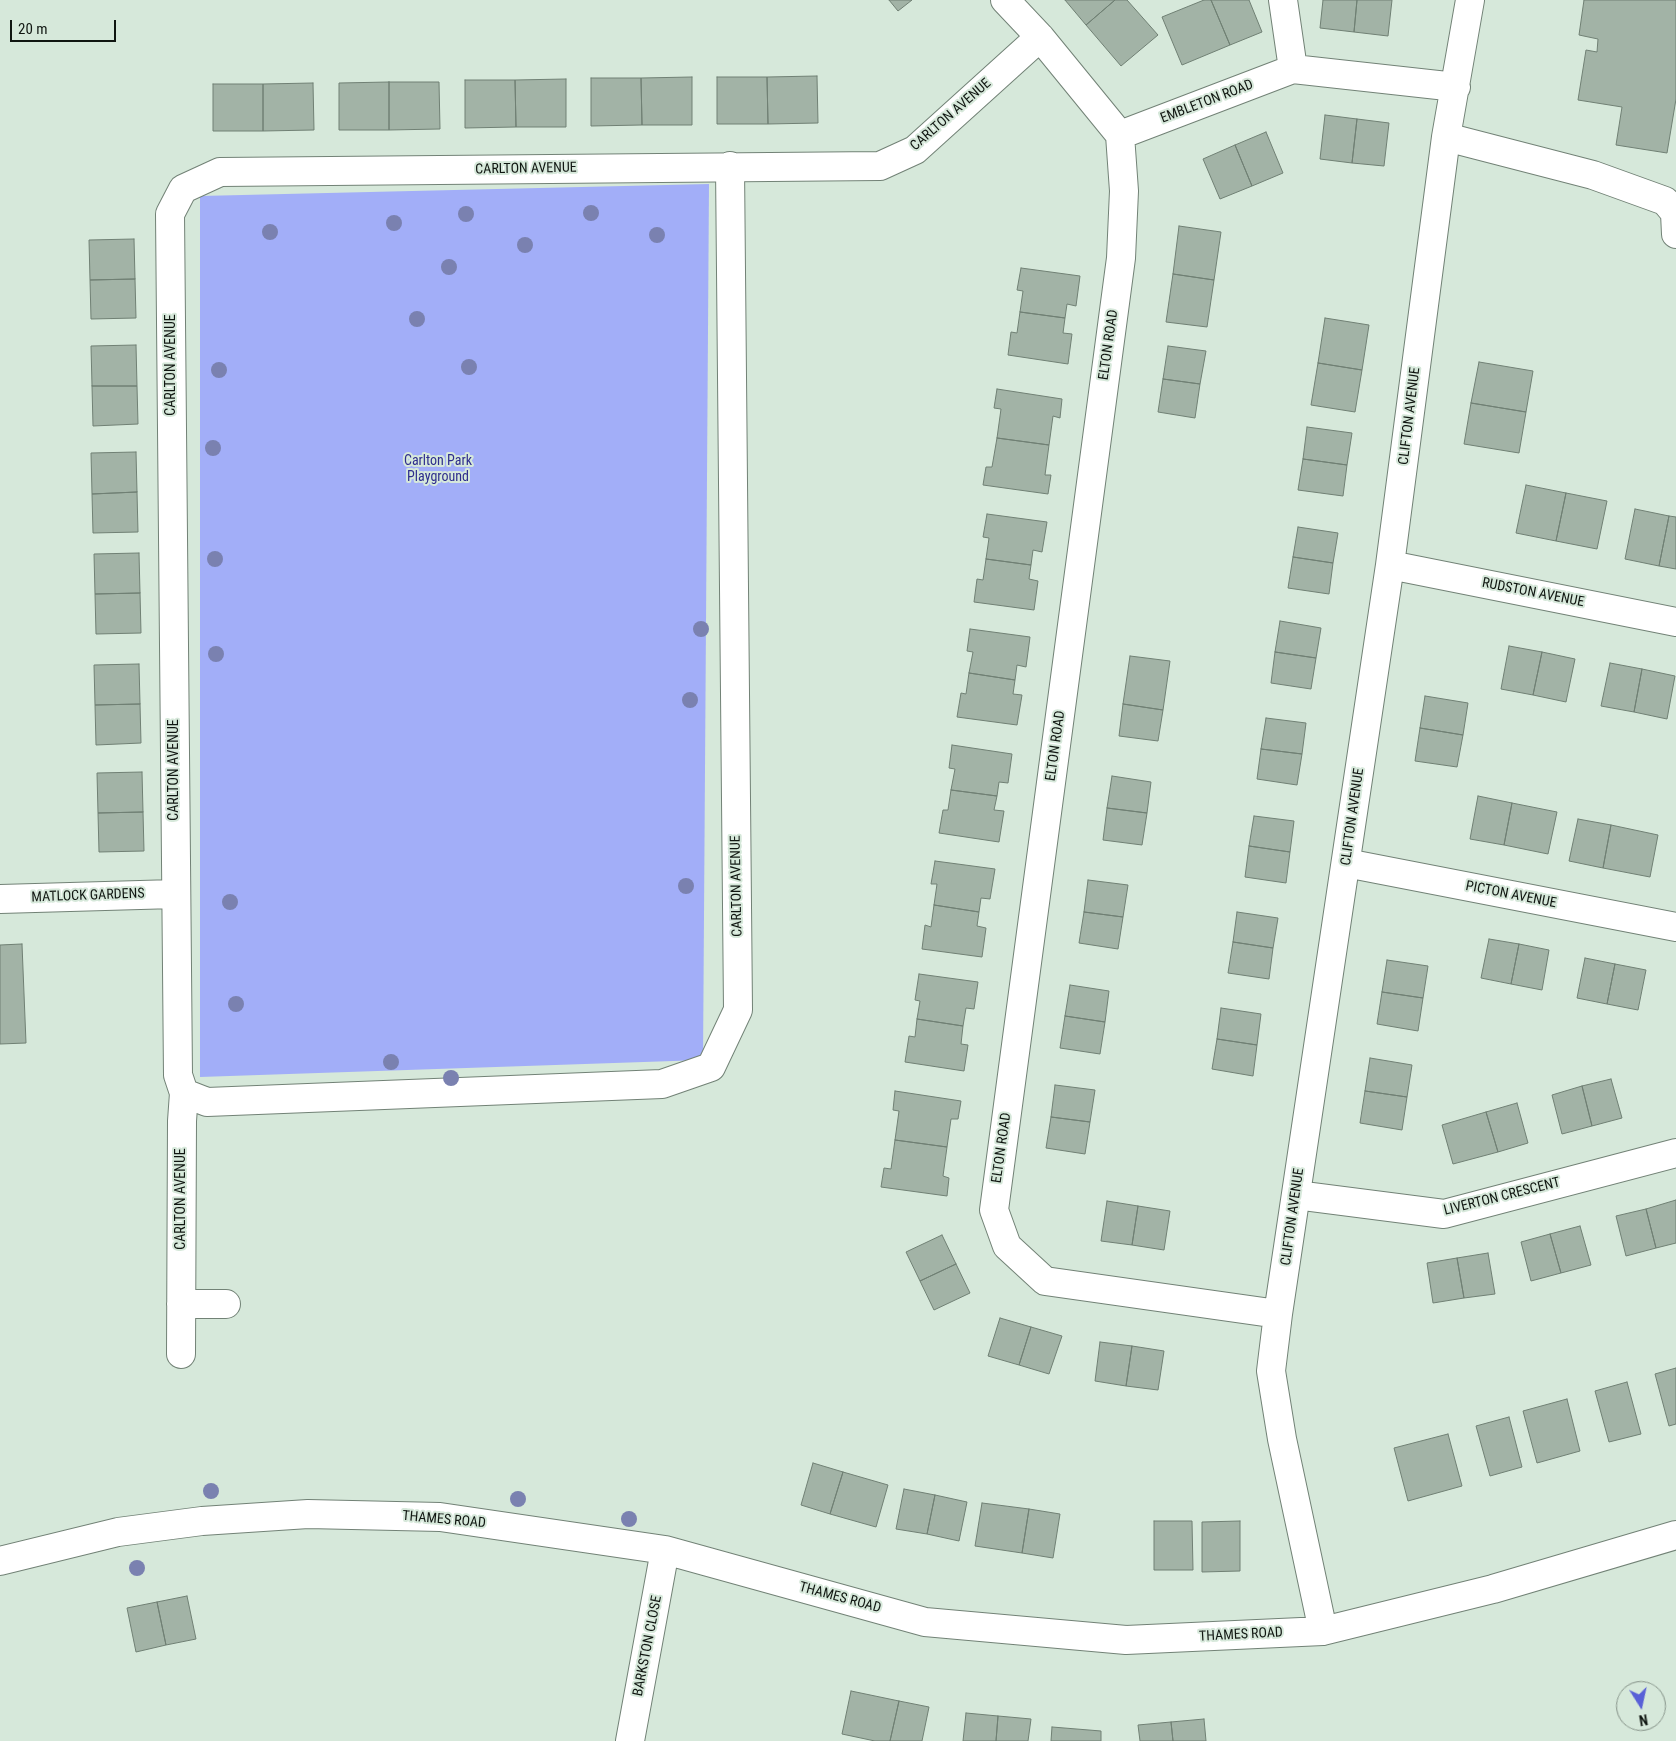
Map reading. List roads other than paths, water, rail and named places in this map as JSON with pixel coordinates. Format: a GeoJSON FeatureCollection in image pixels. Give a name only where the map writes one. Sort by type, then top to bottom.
{"type":"FeatureCollection","features":[{"type":"Feature","properties":{"kind":"street"},"geometry":{"type":"LineString","coordinates":[[1005,0],[1040,37],[1120,136]]}},
{"type":"Feature","properties":{"kind":"street"},"geometry":{"type":"LineString","coordinates":[[1283,0],[1293,69]]}},
{"type":"Feature","properties":{"kind":"street","name":"CLIFTON AVENUE"},"geometry":{"type":"LineString","coordinates":[[1323,1631],[1282,1439],[1271,1371],[1390,565],[1446,137],[1470,0]]}},
{"type":"Feature","properties":{"kind":"street","name":"CARLTON AVENUE"},"geometry":{"type":"LineString","coordinates":[[181,1354],[182,1121],[184,1093],[178,1075],[175,894],[170,214],[183,189],[220,172],[880,166],[914,150],[1040,37]]}},
{"type":"Feature","properties":{"kind":"street","name":"EMBLETON ROAD"},"geometry":{"type":"LineString","coordinates":[[1120,136],[1293,69],[1456,87]]}},
{"type":"Feature","properties":{"kind":"street","name":"ELTON ROAD"},"geometry":{"type":"LineString","coordinates":[[1120,136],[1124,191],[1121,258],[994,1210],[1007,1246],[1045,1281],[1278,1314]]}},
{"type":"Feature","properties":{"kind":"street"},"geometry":{"type":"LineString","coordinates":[[1446,137],[1593,175],[1665,201],[1675,213],[1676,234]]}},
{"type":"Feature","properties":{"kind":"street","name":"CARLTON AVENUE"},"geometry":{"type":"LineString","coordinates":[[184,1093],[207,1102],[662,1084],[711,1067],[738,1010],[730,166]]}},
{"type":"Feature","properties":{"kind":"street","name":"RUDSTON AVENUE"},"geometry":{"type":"LineString","coordinates":[[1390,565],[1676,622]]}},
{"type":"Feature","properties":{"kind":"street","name":"PICTON AVENUE"},"geometry":{"type":"LineString","coordinates":[[1346,863],[1676,927]]}},
{"type":"Feature","properties":{"kind":"street","name":"MATLOCK GARDENS"},"geometry":{"type":"LineString","coordinates":[[0,899],[175,894]]}},
{"type":"Feature","properties":{"kind":"street","name":"LIVERTON CRESCENT"},"geometry":{"type":"LineString","coordinates":[[1296,1195],[1444,1214],[1676,1153]]}},
{"type":"Feature","properties":{"kind":"street"},"geometry":{"type":"LineString","coordinates":[[181,1304],[226,1304]]}},
{"type":"Feature","properties":{"kind":"street","name":"THAMES ROAD"},"geometry":{"type":"LineString","coordinates":[[0,1561],[118,1532],[202,1521],[308,1514],[440,1517],[665,1550],[925,1622],[1126,1640],[1323,1631],[1493,1588],[1676,1535]]}},
{"type":"Feature","properties":{"kind":"street","name":"BARKSTON CLOSE"},"geometry":{"type":"LineString","coordinates":[[630,1741],[665,1550]]}},
{"type":"Feature","properties":{"kind":"park label","name":"Carlton Park Playground"},"geometry":{"type":"Point","coordinates":[438,470]}}]}
